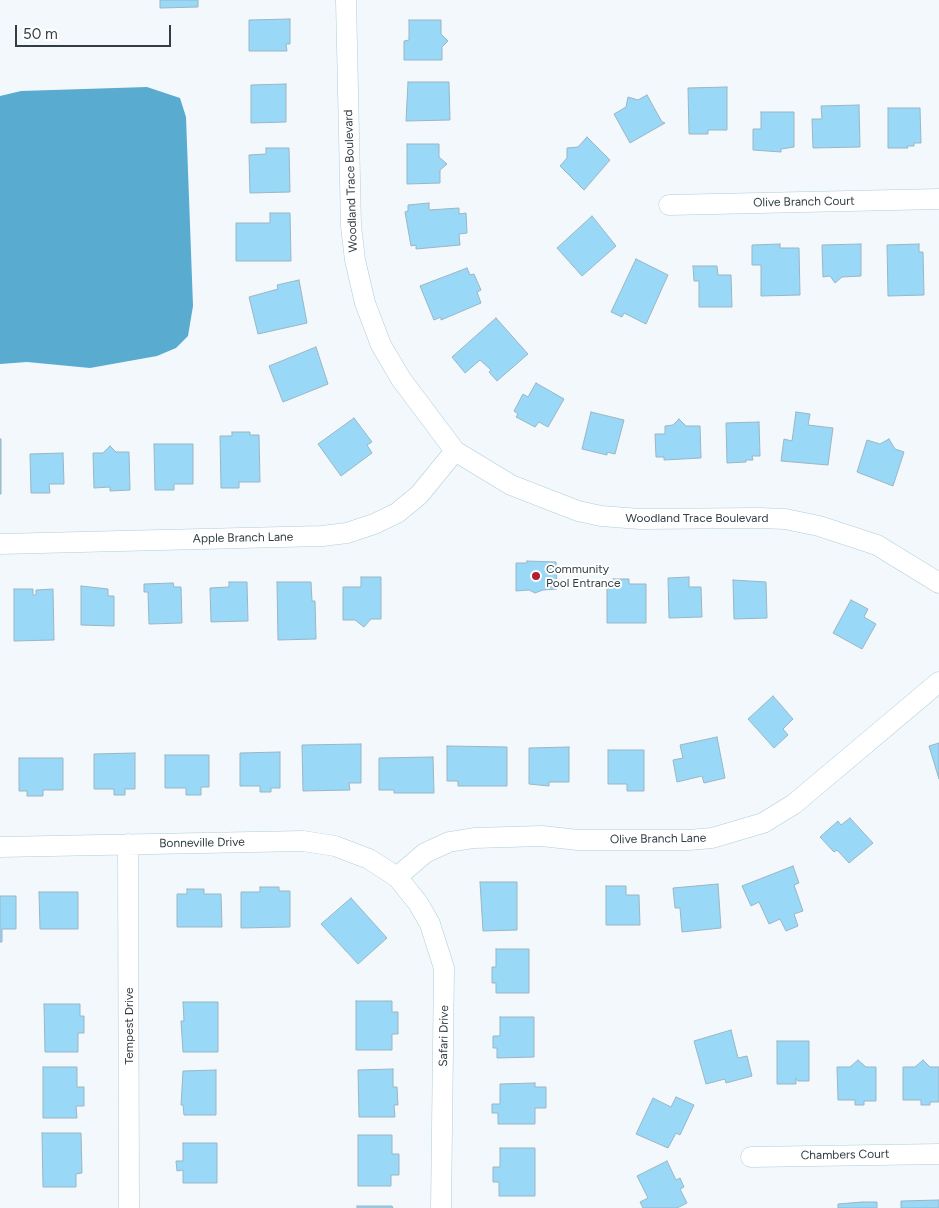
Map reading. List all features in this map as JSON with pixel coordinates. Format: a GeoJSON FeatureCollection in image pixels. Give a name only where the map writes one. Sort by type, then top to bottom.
{"type":"FeatureCollection","features":[{"type":"Feature","properties":{"kind":"street","name":"Woodland Trace Boulevard"},"geometry":{"type":"LineString","coordinates":[[346,0],[351,226],[355,260],[363,294],[382,345],[396,371],[454,451],[511,485],[578,511],[601,516],[640,519],[785,519],[819,526],[877,546],[939,583]]}},
{"type":"Feature","properties":{"kind":"street","name":"Olive Branch Court"},"geometry":{"type":"LineString","coordinates":[[669,205],[939,199]]}},
{"type":"Feature","properties":{"kind":"street","name":"Apple Branch Lane"},"geometry":{"type":"LineString","coordinates":[[0,544],[322,536],[347,533],[374,524],[396,513],[418,495],[454,451]]}},
{"type":"Feature","properties":{"kind":"street","name":"Olive Branch Lane"},"geometry":{"type":"LineString","coordinates":[[397,877],[425,853],[449,842],[474,838],[542,836],[578,840],[689,840],[712,838],[763,823],[794,804],[939,682]]}},
{"type":"Feature","properties":{"kind":"street","name":"Bonneville Drive"},"geometry":{"type":"LineString","coordinates":[[0,847],[303,841],[335,846],[369,860],[397,877]]}},
{"type":"Feature","properties":{"kind":"street","name":"Tempest Drive"},"geometry":{"type":"LineString","coordinates":[[128,844],[129,1208]]}},
{"type":"Feature","properties":{"kind":"street","name":"Safari Drive"},"geometry":{"type":"LineString","coordinates":[[397,877],[418,903],[430,924],[444,968],[442,1208]]}},
{"type":"Feature","properties":{"kind":"street","name":"Chambers Court"},"geometry":{"type":"LineString","coordinates":[[751,1157],[939,1154]]}},
{"type":"Feature","properties":{"kind":"water"},"geometry":{"type":"Polygon","coordinates":[[[147,87],[180,98],[186,117],[193,306],[188,336],[176,348],[157,356],[90,368],[27,362],[0,364],[0,96],[21,91],[147,87]]]}},
{"type":"Feature","properties":{"kind":"building"},"geometry":{"type":"Polygon","coordinates":[[[160,0],[198,0],[198,7],[160,8],[160,0]]]}},
{"type":"Feature","properties":{"kind":"building"},"geometry":{"type":"Polygon","coordinates":[[[290,19],[290,44],[286,44],[287,51],[249,51],[249,20],[290,19]]]}},
{"type":"Feature","properties":{"kind":"building"},"geometry":{"type":"Polygon","coordinates":[[[409,20],[441,20],[441,34],[448,41],[442,47],[442,60],[404,60],[404,41],[409,40],[409,20]]]}},
{"type":"Feature","properties":{"kind":"building"},"geometry":{"type":"Polygon","coordinates":[[[408,82],[449,82],[450,120],[406,121],[408,82]]]}},
{"type":"Feature","properties":{"kind":"building"},"geometry":{"type":"Polygon","coordinates":[[[286,84],[286,122],[251,123],[251,85],[286,84]]]}},
{"type":"Feature","properties":{"kind":"building"},"geometry":{"type":"Polygon","coordinates":[[[727,87],[727,130],[708,130],[708,134],[689,134],[688,88],[727,87]]]}},
{"type":"Feature","properties":{"kind":"building"},"geometry":{"type":"Polygon","coordinates":[[[647,95],[662,122],[665,123],[630,143],[614,114],[626,107],[628,97],[638,100],[647,95]]]}},
{"type":"Feature","properties":{"kind":"building"},"geometry":{"type":"Polygon","coordinates":[[[859,105],[860,147],[813,148],[812,119],[822,119],[821,106],[859,105]]]}},
{"type":"Feature","properties":{"kind":"building"},"geometry":{"type":"Polygon","coordinates":[[[888,108],[920,108],[921,143],[914,143],[914,146],[907,146],[908,148],[888,148],[888,108]]]}},
{"type":"Feature","properties":{"kind":"building"},"geometry":{"type":"Polygon","coordinates":[[[761,112],[794,112],[794,147],[781,149],[781,152],[753,150],[753,129],[761,129],[761,112]]]}},
{"type":"Feature","properties":{"kind":"building"},"geometry":{"type":"Polygon","coordinates":[[[587,137],[610,160],[584,190],[560,166],[567,158],[567,148],[578,147],[587,137]]]}},
{"type":"Feature","properties":{"kind":"building"},"geometry":{"type":"Polygon","coordinates":[[[407,144],[439,144],[439,157],[447,164],[440,170],[440,183],[407,184],[407,144]]]}},
{"type":"Feature","properties":{"kind":"building"},"geometry":{"type":"Polygon","coordinates":[[[266,148],[289,148],[290,192],[250,193],[249,155],[266,154],[266,148]]]}},
{"type":"Feature","properties":{"kind":"building"},"geometry":{"type":"Polygon","coordinates":[[[429,203],[429,210],[459,208],[459,214],[466,213],[467,233],[459,234],[460,245],[416,249],[416,245],[411,246],[405,212],[408,211],[408,205],[429,203]]]}},
{"type":"Feature","properties":{"kind":"building"},"geometry":{"type":"Polygon","coordinates":[[[270,213],[290,213],[291,261],[236,261],[236,223],[270,223],[270,213]]]}},
{"type":"Feature","properties":{"kind":"building"},"geometry":{"type":"Polygon","coordinates":[[[592,216],[616,246],[582,276],[557,248],[592,216]]]}},
{"type":"Feature","properties":{"kind":"building"},"geometry":{"type":"Polygon","coordinates":[[[780,244],[780,248],[799,248],[800,295],[761,296],[761,265],[752,265],[752,245],[780,244]]]}},
{"type":"Feature","properties":{"kind":"building"},"geometry":{"type":"Polygon","coordinates":[[[861,244],[861,276],[842,277],[835,283],[830,276],[823,277],[822,245],[861,244]]]}},
{"type":"Feature","properties":{"kind":"building"},"geometry":{"type":"Polygon","coordinates":[[[919,244],[919,252],[923,252],[924,295],[888,296],[887,245],[919,244]]]}},
{"type":"Feature","properties":{"kind":"building"},"geometry":{"type":"Polygon","coordinates":[[[636,259],[668,275],[646,324],[624,313],[622,317],[611,312],[636,259]]]}},
{"type":"Feature","properties":{"kind":"building"},"geometry":{"type":"Polygon","coordinates":[[[693,266],[717,266],[718,275],[731,275],[732,307],[699,307],[699,281],[694,281],[693,266]]]}},
{"type":"Feature","properties":{"kind":"building"},"geometry":{"type":"Polygon","coordinates":[[[467,268],[470,275],[474,274],[481,290],[477,292],[481,303],[441,320],[441,317],[434,320],[420,286],[467,268]]]}},
{"type":"Feature","properties":{"kind":"building"},"geometry":{"type":"Polygon","coordinates":[[[299,280],[307,323],[258,334],[249,297],[278,289],[277,285],[299,280]]]}},
{"type":"Feature","properties":{"kind":"building"},"geometry":{"type":"Polygon","coordinates":[[[496,318],[528,354],[497,381],[489,372],[491,370],[480,360],[465,373],[452,357],[496,318]]]}},
{"type":"Feature","properties":{"kind":"building"},"geometry":{"type":"Polygon","coordinates":[[[316,347],[328,384],[283,402],[269,366],[316,347]]]}},
{"type":"Feature","properties":{"kind":"building"},"geometry":{"type":"Polygon","coordinates":[[[536,383],[564,399],[548,427],[539,422],[535,427],[516,417],[518,414],[514,411],[523,394],[528,397],[536,383]]]}},
{"type":"Feature","properties":{"kind":"building"},"geometry":{"type":"Polygon","coordinates":[[[591,412],[624,420],[615,454],[607,452],[607,455],[582,449],[591,412]]]}},
{"type":"Feature","properties":{"kind":"building"},"geometry":{"type":"Polygon","coordinates":[[[796,412],[810,414],[808,425],[833,428],[828,465],[781,461],[784,439],[792,441],[796,412]]]}},
{"type":"Feature","properties":{"kind":"building"},"geometry":{"type":"Polygon","coordinates":[[[354,418],[372,442],[367,445],[372,453],[341,476],[318,444],[354,418]]]}},
{"type":"Feature","properties":{"kind":"building"},"geometry":{"type":"Polygon","coordinates":[[[679,419],[686,426],[700,426],[701,458],[664,460],[664,457],[656,457],[655,434],[665,434],[665,426],[673,425],[679,419]]]}},
{"type":"Feature","properties":{"kind":"building"},"geometry":{"type":"Polygon","coordinates":[[[759,422],[760,456],[752,456],[753,460],[746,460],[746,462],[727,463],[726,423],[759,422]]]}},
{"type":"Feature","properties":{"kind":"building"},"geometry":{"type":"Polygon","coordinates":[[[232,432],[250,432],[250,435],[259,435],[260,482],[239,482],[239,488],[221,488],[220,436],[232,436],[232,432]]]}},
{"type":"Feature","properties":{"kind":"building"},"geometry":{"type":"Polygon","coordinates":[[[1,439],[1,494],[0,494],[1,439]]]}},
{"type":"Feature","properties":{"kind":"building"},"geometry":{"type":"Polygon","coordinates":[[[889,439],[895,449],[904,452],[893,486],[857,472],[867,440],[880,444],[889,439]]]}},
{"type":"Feature","properties":{"kind":"building"},"geometry":{"type":"Polygon","coordinates":[[[154,444],[193,444],[193,484],[174,484],[174,490],[155,490],[154,444]]]}},
{"type":"Feature","properties":{"kind":"building"},"geometry":{"type":"Polygon","coordinates":[[[110,446],[116,452],[129,452],[130,490],[110,491],[110,487],[94,488],[93,453],[103,453],[110,446]]]}},
{"type":"Feature","properties":{"kind":"building"},"geometry":{"type":"Polygon","coordinates":[[[63,453],[64,484],[49,484],[50,493],[31,493],[30,454],[63,453]]]}},
{"type":"Feature","properties":{"kind":"building","name":"Community Pool Entrance"},"geometry":{"type":"Polygon","coordinates":[[[527,561],[556,562],[557,589],[543,590],[535,593],[529,590],[516,591],[516,563],[527,563],[527,561]]]}},
{"type":"Feature","properties":{"kind":"building"},"geometry":{"type":"Polygon","coordinates":[[[361,577],[381,577],[381,619],[371,619],[364,627],[355,620],[343,620],[343,587],[361,587],[361,577]]]}},
{"type":"Feature","properties":{"kind":"building"},"geometry":{"type":"Polygon","coordinates":[[[689,577],[689,587],[701,587],[702,617],[669,618],[668,578],[689,577]]]}},
{"type":"Feature","properties":{"kind":"building"},"geometry":{"type":"Polygon","coordinates":[[[613,579],[629,579],[629,584],[646,584],[646,623],[607,623],[607,587],[613,587],[613,579]]]}},
{"type":"Feature","properties":{"kind":"building"},"geometry":{"type":"Polygon","coordinates":[[[733,580],[766,582],[767,618],[734,619],[733,580]]]}},
{"type":"Feature","properties":{"kind":"building"},"geometry":{"type":"Polygon","coordinates":[[[229,582],[247,582],[248,621],[211,622],[210,588],[229,587],[229,582]]]}},
{"type":"Feature","properties":{"kind":"building"},"geometry":{"type":"Polygon","coordinates":[[[277,582],[311,582],[312,601],[315,601],[316,639],[278,640],[277,582]]]}},
{"type":"Feature","properties":{"kind":"building"},"geometry":{"type":"Polygon","coordinates":[[[173,583],[174,587],[181,587],[182,623],[149,624],[148,592],[144,592],[144,584],[173,583]]]}},
{"type":"Feature","properties":{"kind":"building"},"geometry":{"type":"Polygon","coordinates":[[[81,586],[108,589],[108,596],[114,596],[114,626],[81,625],[81,586]]]}},
{"type":"Feature","properties":{"kind":"building"},"geometry":{"type":"Polygon","coordinates":[[[14,589],[33,589],[33,595],[36,595],[36,590],[53,589],[54,640],[14,641],[14,589]]]}},
{"type":"Feature","properties":{"kind":"building"},"geometry":{"type":"Polygon","coordinates":[[[851,600],[868,609],[864,617],[876,624],[862,649],[833,633],[851,600]]]}},
{"type":"Feature","properties":{"kind":"building"},"geometry":{"type":"Polygon","coordinates":[[[773,696],[793,719],[783,729],[788,735],[774,748],[748,719],[773,696]]]}},
{"type":"Feature","properties":{"kind":"building"},"geometry":{"type":"Polygon","coordinates":[[[717,737],[725,778],[704,783],[702,776],[677,782],[673,760],[683,758],[680,745],[717,737]]]}},
{"type":"Feature","properties":{"kind":"building"},"geometry":{"type":"Polygon","coordinates":[[[939,743],[939,779],[929,746],[939,743]]]}},
{"type":"Feature","properties":{"kind":"building"},"geometry":{"type":"Polygon","coordinates":[[[361,744],[361,783],[349,783],[350,790],[303,791],[302,745],[361,744]]]}},
{"type":"Feature","properties":{"kind":"building"},"geometry":{"type":"Polygon","coordinates":[[[447,746],[507,747],[507,786],[458,786],[458,781],[447,781],[447,746]]]}},
{"type":"Feature","properties":{"kind":"building"},"geometry":{"type":"Polygon","coordinates":[[[569,747],[569,782],[549,782],[549,786],[529,784],[529,748],[569,747]]]}},
{"type":"Feature","properties":{"kind":"building"},"geometry":{"type":"Polygon","coordinates":[[[608,750],[644,750],[644,791],[627,791],[627,784],[608,784],[608,750]]]}},
{"type":"Feature","properties":{"kind":"building"},"geometry":{"type":"Polygon","coordinates":[[[280,752],[280,788],[271,788],[271,792],[260,792],[260,786],[240,786],[240,753],[280,752]]]}},
{"type":"Feature","properties":{"kind":"building"},"geometry":{"type":"Polygon","coordinates":[[[135,753],[135,789],[125,789],[125,795],[114,795],[114,789],[94,789],[94,754],[135,753]]]}},
{"type":"Feature","properties":{"kind":"building"},"geometry":{"type":"Polygon","coordinates":[[[165,755],[209,755],[209,787],[201,787],[201,795],[186,795],[186,788],[165,788],[165,755]]]}},
{"type":"Feature","properties":{"kind":"building"},"geometry":{"type":"Polygon","coordinates":[[[433,757],[434,793],[394,793],[394,790],[379,790],[379,758],[433,757]]]}},
{"type":"Feature","properties":{"kind":"building"},"geometry":{"type":"Polygon","coordinates":[[[19,758],[63,758],[63,790],[43,790],[43,796],[27,796],[27,791],[19,791],[19,758]]]}},
{"type":"Feature","properties":{"kind":"building"},"geometry":{"type":"Polygon","coordinates":[[[850,818],[873,843],[849,863],[837,850],[834,852],[820,837],[838,821],[841,825],[850,818]]]}},
{"type":"Feature","properties":{"kind":"building"},"geometry":{"type":"Polygon","coordinates":[[[793,866],[799,883],[794,885],[803,911],[794,914],[798,926],[786,931],[780,919],[769,924],[759,902],[751,906],[742,886],[793,866]]]}},
{"type":"Feature","properties":{"kind":"building"},"geometry":{"type":"Polygon","coordinates":[[[480,882],[517,882],[517,930],[483,931],[480,882]]]}},
{"type":"Feature","properties":{"kind":"building"},"geometry":{"type":"Polygon","coordinates":[[[718,884],[721,928],[682,932],[680,908],[675,908],[673,888],[718,884]]]}},
{"type":"Feature","properties":{"kind":"building"},"geometry":{"type":"Polygon","coordinates":[[[606,886],[626,886],[626,895],[639,895],[640,925],[606,925],[606,886]]]}},
{"type":"Feature","properties":{"kind":"building"},"geometry":{"type":"Polygon","coordinates":[[[260,887],[279,887],[279,891],[290,891],[290,927],[241,928],[241,892],[260,892],[260,887]]]}},
{"type":"Feature","properties":{"kind":"building"},"geometry":{"type":"Polygon","coordinates":[[[187,889],[204,889],[204,894],[221,894],[222,927],[177,927],[177,894],[187,894],[187,889]]]}},
{"type":"Feature","properties":{"kind":"building"},"geometry":{"type":"Polygon","coordinates":[[[39,892],[78,892],[78,929],[40,929],[39,892]]]}},
{"type":"Feature","properties":{"kind":"building"},"geometry":{"type":"Polygon","coordinates":[[[0,896],[16,896],[16,929],[2,929],[2,942],[0,942],[0,896]]]}},
{"type":"Feature","properties":{"kind":"building"},"geometry":{"type":"Polygon","coordinates":[[[351,898],[387,938],[358,964],[321,924],[351,898]]]}},
{"type":"Feature","properties":{"kind":"building"},"geometry":{"type":"Polygon","coordinates":[[[496,949],[529,949],[529,993],[496,993],[496,983],[492,983],[492,967],[496,967],[496,949]]]}},
{"type":"Feature","properties":{"kind":"building"},"geometry":{"type":"Polygon","coordinates":[[[356,1001],[392,1001],[392,1012],[398,1012],[398,1034],[392,1034],[392,1050],[356,1050],[356,1001]]]}},
{"type":"Feature","properties":{"kind":"building"},"geometry":{"type":"Polygon","coordinates":[[[183,1002],[218,1002],[218,1052],[183,1052],[181,1021],[184,1021],[183,1002]]]}},
{"type":"Feature","properties":{"kind":"building"},"geometry":{"type":"Polygon","coordinates":[[[44,1004],[80,1004],[80,1016],[84,1016],[84,1033],[78,1033],[78,1052],[45,1052],[44,1004]]]}},
{"type":"Feature","properties":{"kind":"building"},"geometry":{"type":"Polygon","coordinates":[[[500,1017],[534,1017],[534,1057],[497,1058],[497,1048],[493,1048],[493,1036],[500,1036],[500,1017]]]}},
{"type":"Feature","properties":{"kind":"building"},"geometry":{"type":"Polygon","coordinates":[[[731,1030],[738,1058],[747,1056],[752,1076],[726,1083],[725,1079],[706,1084],[694,1041],[731,1030]]]}},
{"type":"Feature","properties":{"kind":"building"},"geometry":{"type":"Polygon","coordinates":[[[777,1041],[809,1041],[809,1081],[798,1081],[796,1078],[796,1084],[777,1084],[777,1041]]]}},
{"type":"Feature","properties":{"kind":"building"},"geometry":{"type":"Polygon","coordinates":[[[858,1060],[866,1067],[876,1067],[876,1101],[864,1101],[864,1105],[855,1105],[855,1100],[838,1100],[837,1067],[850,1067],[858,1060]]]}},
{"type":"Feature","properties":{"kind":"building"},"geometry":{"type":"Polygon","coordinates":[[[923,1060],[930,1067],[939,1067],[939,1102],[930,1102],[930,1105],[921,1105],[921,1100],[903,1100],[903,1067],[915,1067],[923,1060]]]}},
{"type":"Feature","properties":{"kind":"building"},"geometry":{"type":"Polygon","coordinates":[[[43,1067],[77,1067],[77,1087],[84,1087],[84,1106],[76,1106],[77,1118],[43,1118],[43,1067]]]}},
{"type":"Feature","properties":{"kind":"building"},"geometry":{"type":"Polygon","coordinates":[[[393,1069],[393,1087],[397,1087],[398,1105],[394,1105],[395,1117],[359,1117],[358,1070],[393,1069]]]}},
{"type":"Feature","properties":{"kind":"building"},"geometry":{"type":"Polygon","coordinates":[[[216,1070],[216,1115],[184,1115],[183,1105],[181,1105],[183,1071],[216,1070]]]}},
{"type":"Feature","properties":{"kind":"building"},"geometry":{"type":"Polygon","coordinates":[[[535,1083],[535,1087],[546,1087],[546,1108],[535,1108],[535,1124],[498,1124],[498,1113],[492,1113],[492,1104],[500,1104],[500,1084],[535,1083]]]}},
{"type":"Feature","properties":{"kind":"building"},"geometry":{"type":"Polygon","coordinates":[[[676,1097],[694,1105],[680,1135],[676,1133],[668,1148],[636,1134],[653,1098],[671,1107],[676,1097]]]}},
{"type":"Feature","properties":{"kind":"building"},"geometry":{"type":"Polygon","coordinates":[[[42,1133],[81,1133],[82,1173],[76,1174],[76,1187],[43,1187],[42,1133]]]}},
{"type":"Feature","properties":{"kind":"building"},"geometry":{"type":"Polygon","coordinates":[[[358,1135],[392,1135],[392,1154],[399,1154],[399,1175],[391,1175],[391,1186],[358,1186],[358,1135]]]}},
{"type":"Feature","properties":{"kind":"building"},"geometry":{"type":"Polygon","coordinates":[[[183,1143],[217,1143],[217,1183],[183,1183],[183,1170],[177,1171],[176,1161],[183,1161],[183,1143]]]}},
{"type":"Feature","properties":{"kind":"building"},"geometry":{"type":"Polygon","coordinates":[[[500,1148],[535,1148],[535,1196],[499,1196],[499,1182],[493,1182],[493,1167],[500,1167],[500,1148]]]}},
{"type":"Feature","properties":{"kind":"building"},"geometry":{"type":"Polygon","coordinates":[[[667,1161],[676,1180],[680,1178],[684,1187],[680,1189],[687,1203],[677,1208],[643,1208],[640,1202],[648,1198],[637,1176],[667,1161]]]}},
{"type":"Feature","properties":{"kind":"building"},"geometry":{"type":"Polygon","coordinates":[[[939,1200],[939,1208],[901,1208],[901,1201],[939,1200]]]}},
{"type":"Feature","properties":{"kind":"building"},"geometry":{"type":"Polygon","coordinates":[[[877,1202],[877,1208],[838,1208],[838,1204],[877,1202]]]}},
{"type":"Feature","properties":{"kind":"building"},"geometry":{"type":"Polygon","coordinates":[[[357,1206],[392,1206],[393,1208],[357,1208],[357,1206]]]}},
{"type":"Feature","properties":{"kind":"place","name":"Community Pool Entrance"},"geometry":{"type":"Point","coordinates":[536,576]}}]}
